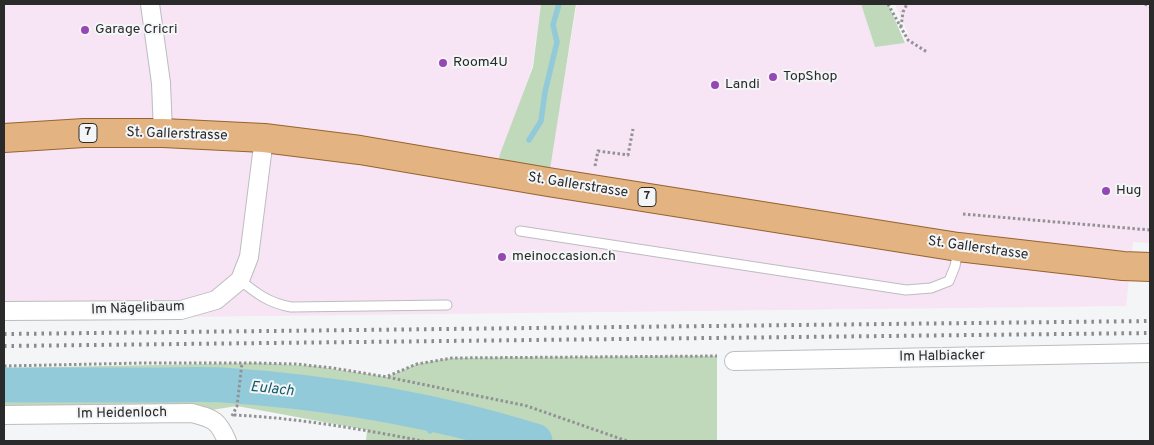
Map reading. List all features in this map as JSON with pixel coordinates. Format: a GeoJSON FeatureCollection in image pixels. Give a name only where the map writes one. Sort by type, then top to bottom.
{"type":"FeatureCollection","features":[{"type":"Feature","properties":{"kind":"main road","name":"St. Gallerstrasse"},"geometry":{"type":"LineString","coordinates":[[4,138],[84,133],[163,132],[264,138],[360,150],[958,247],[1114,265],[1150,267]]}},
{"type":"Feature","properties":{"kind":"street"},"geometry":{"type":"LineString","coordinates":[[150,4],[161,83],[163,132]]}},
{"type":"Feature","properties":{"kind":"street","name":"Im Nägelibaum"},"geometry":{"type":"LineString","coordinates":[[4,311],[181,310],[216,300],[240,280],[249,257],[264,138]]}},
{"type":"Feature","properties":{"kind":"street","name":"Im Halbiacker"},"geometry":{"type":"LineString","coordinates":[[734,361],[1150,353]]}},
{"type":"Feature","properties":{"kind":"street","name":"Im Heidenloch"},"geometry":{"type":"LineString","coordinates":[[4,415],[192,413],[211,418],[221,427],[227,441]]}},
{"type":"Feature","properties":{"kind":"lane"},"geometry":{"type":"LineString","coordinates":[[520,231],[906,290],[931,288],[949,281],[955,266],[958,247]]}},
{"type":"Feature","properties":{"kind":"lane"},"geometry":{"type":"LineString","coordinates":[[240,280],[260,296],[280,305],[291,307],[447,305]]}},
{"type":"Feature","properties":{"kind":"path"},"geometry":{"type":"LineString","coordinates":[[888,4],[908,40],[927,52]]}},
{"type":"Feature","properties":{"kind":"path"},"geometry":{"type":"LineString","coordinates":[[901,27],[903,12],[907,4]]}},
{"type":"Feature","properties":{"kind":"path"},"geometry":{"type":"LineString","coordinates":[[1145,4],[1150,7]]}},
{"type":"Feature","properties":{"kind":"path"},"geometry":{"type":"LineString","coordinates":[[594,168],[598,150],[628,155],[633,129]]}},
{"type":"Feature","properties":{"kind":"path"},"geometry":{"type":"LineString","coordinates":[[963,214],[1150,230]]}},
{"type":"Feature","properties":{"kind":"path"},"geometry":{"type":"LineString","coordinates":[[387,377],[417,364],[452,358],[717,356],[734,361]]}},
{"type":"Feature","properties":{"kind":"path"},"geometry":{"type":"LineString","coordinates":[[242,363],[237,406],[234,415],[282,418],[367,430],[422,441]]}},
{"type":"Feature","properties":{"kind":"path"},"geometry":{"type":"LineString","coordinates":[[4,366],[242,363],[296,364],[333,368],[387,377],[527,406],[627,441]]}},
{"type":"Feature","properties":{"kind":"shaded area"},"geometry":{"type":"Polygon","coordinates":[[[4,4],[541,4],[532,67],[496,172],[547,182],[577,4],[861,4],[875,47],[906,43],[908,33],[895,4],[1150,4],[1150,243],[1133,242],[1126,306],[4,319],[4,4]]]}},
{"type":"Feature","properties":{"kind":"green space"},"geometry":{"type":"Polygon","coordinates":[[[541,4],[576,4],[548,182],[496,172],[500,154],[533,67],[541,4]]]}},
{"type":"Feature","properties":{"kind":"green space"},"geometry":{"type":"Polygon","coordinates":[[[861,4],[888,4],[905,43],[875,47],[861,4]]]}},
{"type":"Feature","properties":{"kind":"green space"},"geometry":{"type":"Polygon","coordinates":[[[717,353],[717,441],[366,441],[367,430],[237,406],[192,413],[4,415],[4,368],[256,363],[314,366],[387,377],[417,364],[452,358],[716,356],[717,353]]]}},
{"type":"Feature","properties":{"kind":"waterway"},"geometry":{"type":"LineString","coordinates":[[529,140],[541,121],[545,92],[557,42],[553,25],[559,4]]}},
{"type":"Feature","properties":{"kind":"waterway","name":"Eulach"},"geometry":{"type":"LineString","coordinates":[[4,385],[223,385],[302,392],[381,404],[459,420],[535,441]]}},
{"type":"Feature","properties":{"kind":"waterway"},"geometry":{"type":"LineString","coordinates":[[430,431],[444,417]]}},
{"type":"Feature","properties":{"kind":"waterway"},"geometry":{"type":"LineString","coordinates":[[488,419],[495,429]]}},
{"type":"Feature","properties":{"kind":"railway"},"geometry":{"type":"LineString","coordinates":[[4,334],[1150,321]]}},
{"type":"Feature","properties":{"kind":"railway"},"geometry":{"type":"LineString","coordinates":[[4,346],[1150,333]]}},
{"type":"Feature","properties":{"kind":"place","name":"Garage Cricri"},"geometry":{"type":"Point","coordinates":[85,30]}},
{"type":"Feature","properties":{"kind":"place","name":"Room4U"},"geometry":{"type":"Point","coordinates":[443,63]}},
{"type":"Feature","properties":{"kind":"place","name":"TopShop"},"geometry":{"type":"Point","coordinates":[773,77]}},
{"type":"Feature","properties":{"kind":"place","name":"Landi"},"geometry":{"type":"Point","coordinates":[715,85]}},
{"type":"Feature","properties":{"kind":"place","name":"Hug"},"geometry":{"type":"Point","coordinates":[1106,191]}},
{"type":"Feature","properties":{"kind":"place","name":"meinoccasion.ch"},"geometry":{"type":"Point","coordinates":[502,257]}}]}
